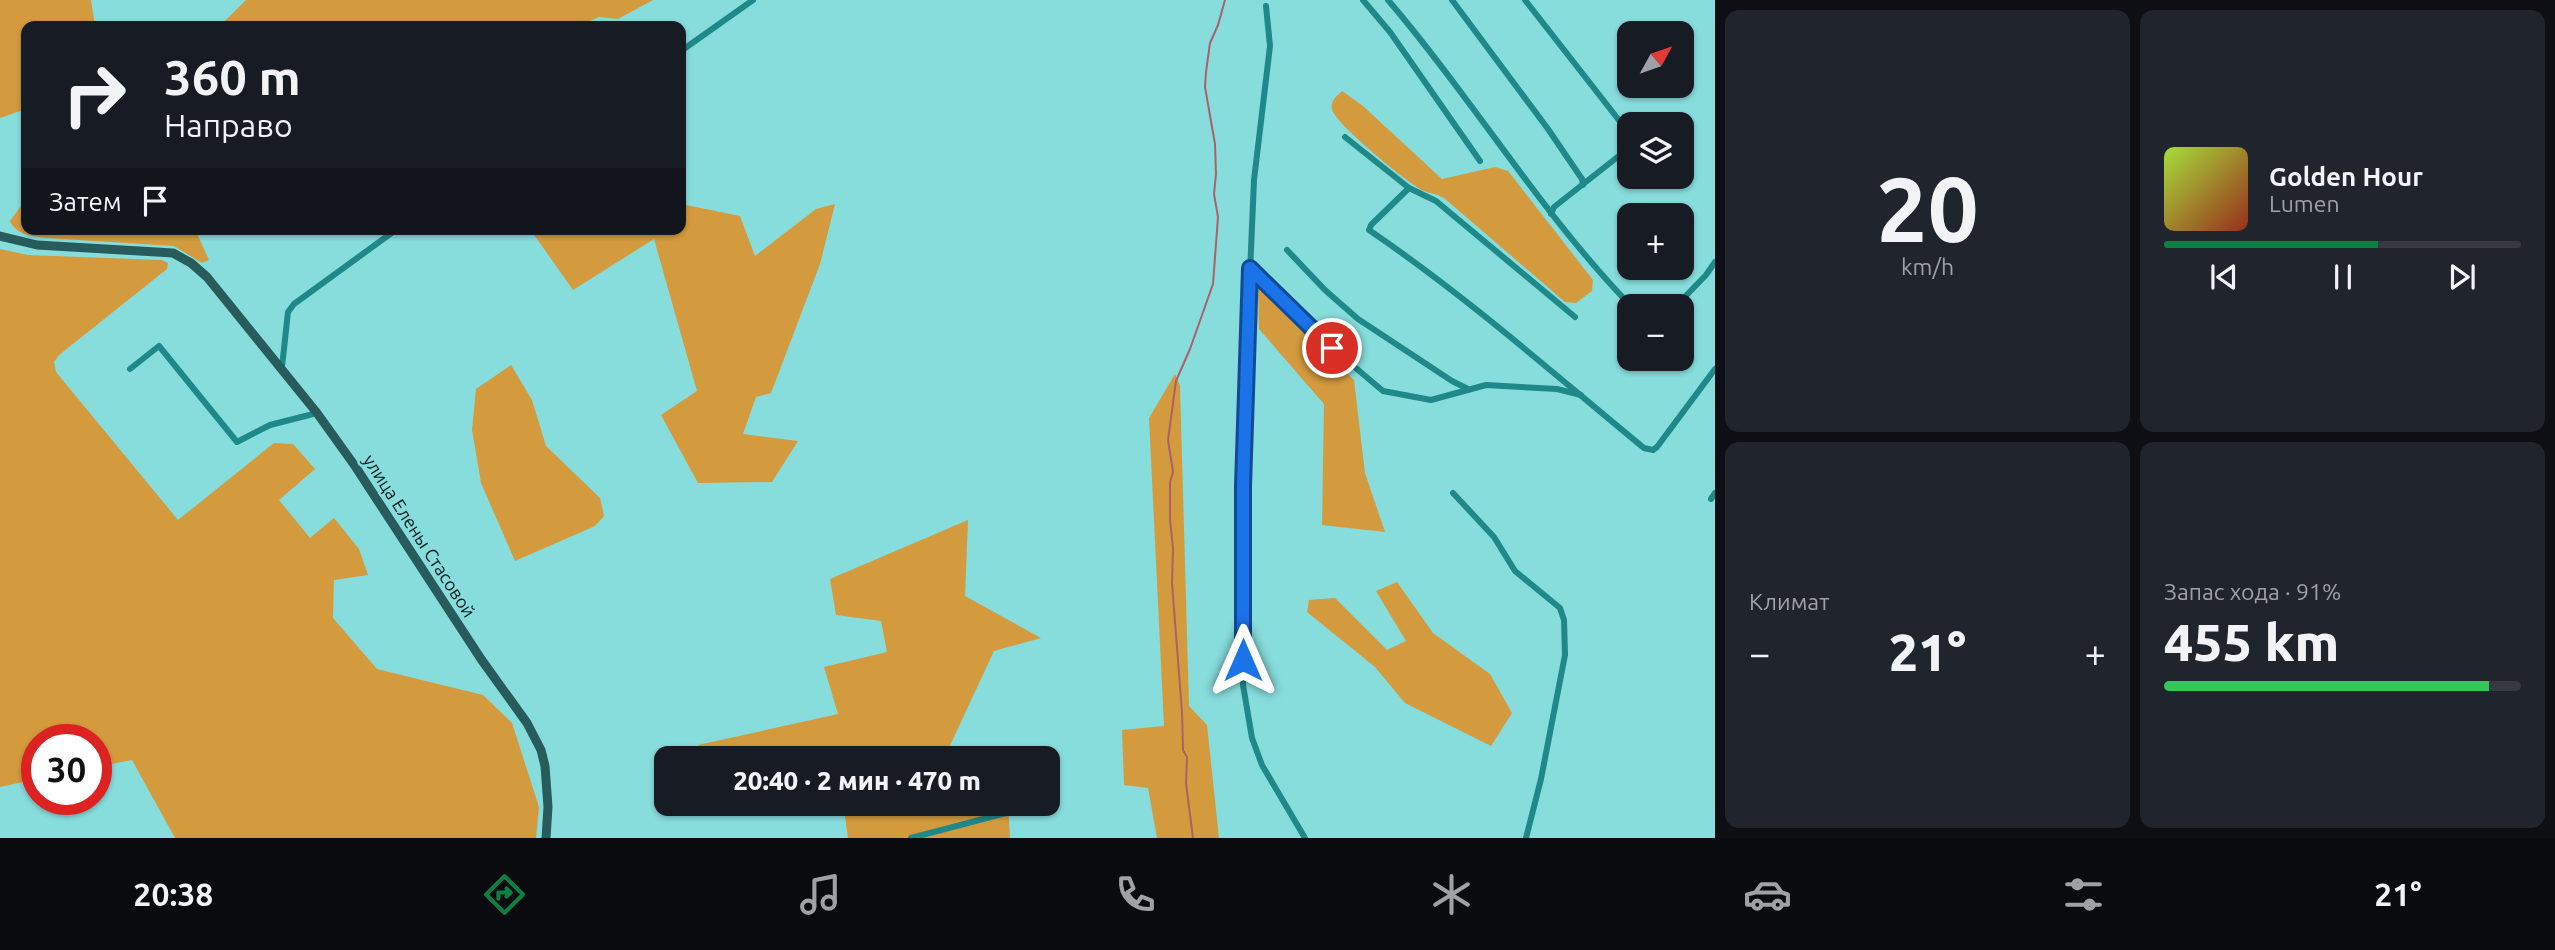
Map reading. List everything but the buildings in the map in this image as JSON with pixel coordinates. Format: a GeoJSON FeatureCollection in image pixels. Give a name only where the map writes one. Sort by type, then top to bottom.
{"type":"FeatureCollection","features":[{"type":"Feature","properties":{"kind":"main road","name":"улица Елены Стасовой"},"geometry":{"type":"LineString","coordinates":[[0,236],[37,245],[173,253],[191,263],[207,277],[317,413],[481,659],[527,723],[541,750],[545,766],[548,807],[546,838]]}},
{"type":"Feature","properties":{"kind":"street"},"geometry":{"type":"LineString","coordinates":[[686,47],[753,0]]}},
{"type":"Feature","properties":{"kind":"street"},"geometry":{"type":"LineString","coordinates":[[1363,0],[1390,32],[1480,161]]}},
{"type":"Feature","properties":{"kind":"street"},"geometry":{"type":"LineString","coordinates":[[1388,0],[1418,35],[1551,214],[1619,294]]}},
{"type":"Feature","properties":{"kind":"street"},"geometry":{"type":"LineString","coordinates":[[1452,0],[1548,129],[1582,179],[1583,185]]}},
{"type":"Feature","properties":{"kind":"street"},"geometry":{"type":"LineString","coordinates":[[1525,0],[1617,118]]}},
{"type":"Feature","properties":{"kind":"street"},"geometry":{"type":"LineString","coordinates":[[1266,6],[1270,46],[1254,180],[1250,268],[1243,486],[1243,685],[1252,737],[1262,765],[1304,838]]}},
{"type":"Feature","properties":{"kind":"street"},"geometry":{"type":"LineString","coordinates":[[1345,137],[1409,188],[1436,201],[1575,317]]}},
{"type":"Feature","properties":{"kind":"street"},"geometry":{"type":"LineString","coordinates":[[1551,214],[1554,206],[1617,158]]}},
{"type":"Feature","properties":{"kind":"street"},"geometry":{"type":"LineString","coordinates":[[1409,188],[1369,230],[1412,259],[1644,448],[1653,450],[1715,369]]}},
{"type":"Feature","properties":{"kind":"street"},"geometry":{"type":"LineString","coordinates":[[282,368],[288,312],[293,304],[389,235]]}},
{"type":"Feature","properties":{"kind":"street"},"geometry":{"type":"LineString","coordinates":[[1287,250],[1325,290],[1358,319],[1468,389]]}},
{"type":"Feature","properties":{"kind":"street"},"geometry":{"type":"LineString","coordinates":[[1688,294],[1715,262]]}},
{"type":"Feature","properties":{"kind":"street"},"geometry":{"type":"LineString","coordinates":[[1250,268],[1332,348],[1383,391],[1431,400],[1486,385],[1558,389],[1582,395]]}},
{"type":"Feature","properties":{"kind":"street"},"geometry":{"type":"LineString","coordinates":[[130,369],[159,346],[237,442],[270,425],[317,413]]}},
{"type":"Feature","properties":{"kind":"street"},"geometry":{"type":"LineString","coordinates":[[1453,493],[1494,537],[1515,571],[1560,608],[1564,620],[1565,656],[1541,779],[1526,838]]}},
{"type":"Feature","properties":{"kind":"street"},"geometry":{"type":"LineString","coordinates":[[911,838],[994,816]]}},
{"type":"Feature","properties":{"kind":"shaded area"},"geometry":{"type":"Polygon","coordinates":[[[0,0],[91,0],[94,21],[21,21],[21,111],[0,118],[0,0]]]}},
{"type":"Feature","properties":{"kind":"shaded area"},"geometry":{"type":"Polygon","coordinates":[[[246,0],[653,0],[618,19],[599,17],[590,21],[225,21],[246,0]]]}},
{"type":"Feature","properties":{"kind":"shaded area"},"geometry":{"type":"Polygon","coordinates":[[[1342,91],[1363,106],[1442,179],[1495,167],[1508,171],[1593,280],[1592,291],[1576,303],[1565,302],[1444,198],[1424,191],[1389,166],[1358,140],[1336,116],[1332,104],[1342,91]]]}},
{"type":"Feature","properties":{"kind":"shaded area"},"geometry":{"type":"Polygon","coordinates":[[[835,204],[820,264],[771,393],[756,397],[743,434],[798,441],[772,482],[698,483],[661,415],[697,391],[654,239],[573,290],[534,235],[686,235],[686,205],[740,216],[755,256],[816,209],[835,204]]]}},
{"type":"Feature","properties":{"kind":"shaded area"},"geometry":{"type":"Polygon","coordinates":[[[21,206],[21,232],[10,221],[21,206]]]}},
{"type":"Feature","properties":{"kind":"shaded area"},"geometry":{"type":"Polygon","coordinates":[[[30,235],[198,235],[209,260],[202,263],[174,246],[30,235]]]}},
{"type":"Feature","properties":{"kind":"shaded area"},"geometry":{"type":"Polygon","coordinates":[[[0,249],[28,255],[162,260],[168,263],[167,269],[59,355],[54,362],[56,372],[178,520],[274,443],[293,444],[315,469],[279,500],[310,538],[334,518],[359,549],[368,575],[334,580],[333,618],[377,669],[483,695],[512,723],[539,807],[536,838],[175,838],[132,760],[112,764],[112,724],[21,724],[21,782],[0,787],[0,249]]]}},
{"type":"Feature","properties":{"kind":"shaded area"},"geometry":{"type":"Polygon","coordinates":[[[1258,285],[1354,380],[1365,473],[1385,532],[1322,525],[1324,404],[1259,329],[1258,285]]]}},
{"type":"Feature","properties":{"kind":"shaded area"},"geometry":{"type":"Polygon","coordinates":[[[511,365],[532,400],[546,446],[600,498],[604,516],[595,526],[515,561],[481,483],[472,430],[476,389],[511,365]]]}},
{"type":"Feature","properties":{"kind":"shaded area"},"geometry":{"type":"Polygon","coordinates":[[[1175,374],[1180,386],[1189,706],[1207,725],[1219,838],[1157,838],[1148,788],[1124,785],[1122,730],[1164,726],[1149,418],[1175,374]]]}},
{"type":"Feature","properties":{"kind":"shaded area"},"geometry":{"type":"Polygon","coordinates":[[[968,520],[965,596],[1041,638],[994,651],[950,746],[698,746],[838,714],[824,667],[887,652],[881,621],[836,615],[830,579],[968,520]]]}},
{"type":"Feature","properties":{"kind":"shaded area"},"geometry":{"type":"Polygon","coordinates":[[[1397,582],[1433,633],[1490,674],[1512,713],[1491,746],[1405,703],[1375,667],[1307,612],[1309,600],[1335,598],[1387,650],[1406,641],[1376,591],[1397,582]]]}},
{"type":"Feature","properties":{"kind":"shaded area"},"geometry":{"type":"Polygon","coordinates":[[[845,816],[1009,816],[1010,838],[848,838],[845,816]]]}},
{"type":"Feature","properties":{"kind":"waterway"},"geometry":{"type":"LineString","coordinates":[[1193,838],[1186,783],[1187,757],[1183,750],[1172,583],[1170,482],[1173,472],[1168,440],[1176,381],[1213,284],[1218,217],[1214,194],[1215,144],[1205,87],[1210,43],[1225,0]]}},
{"type":"Feature","properties":{"kind":"route"},"geometry":{"type":"LineString","coordinates":[[1243,660],[1243,486],[1250,268],[1332,348]]}}]}
